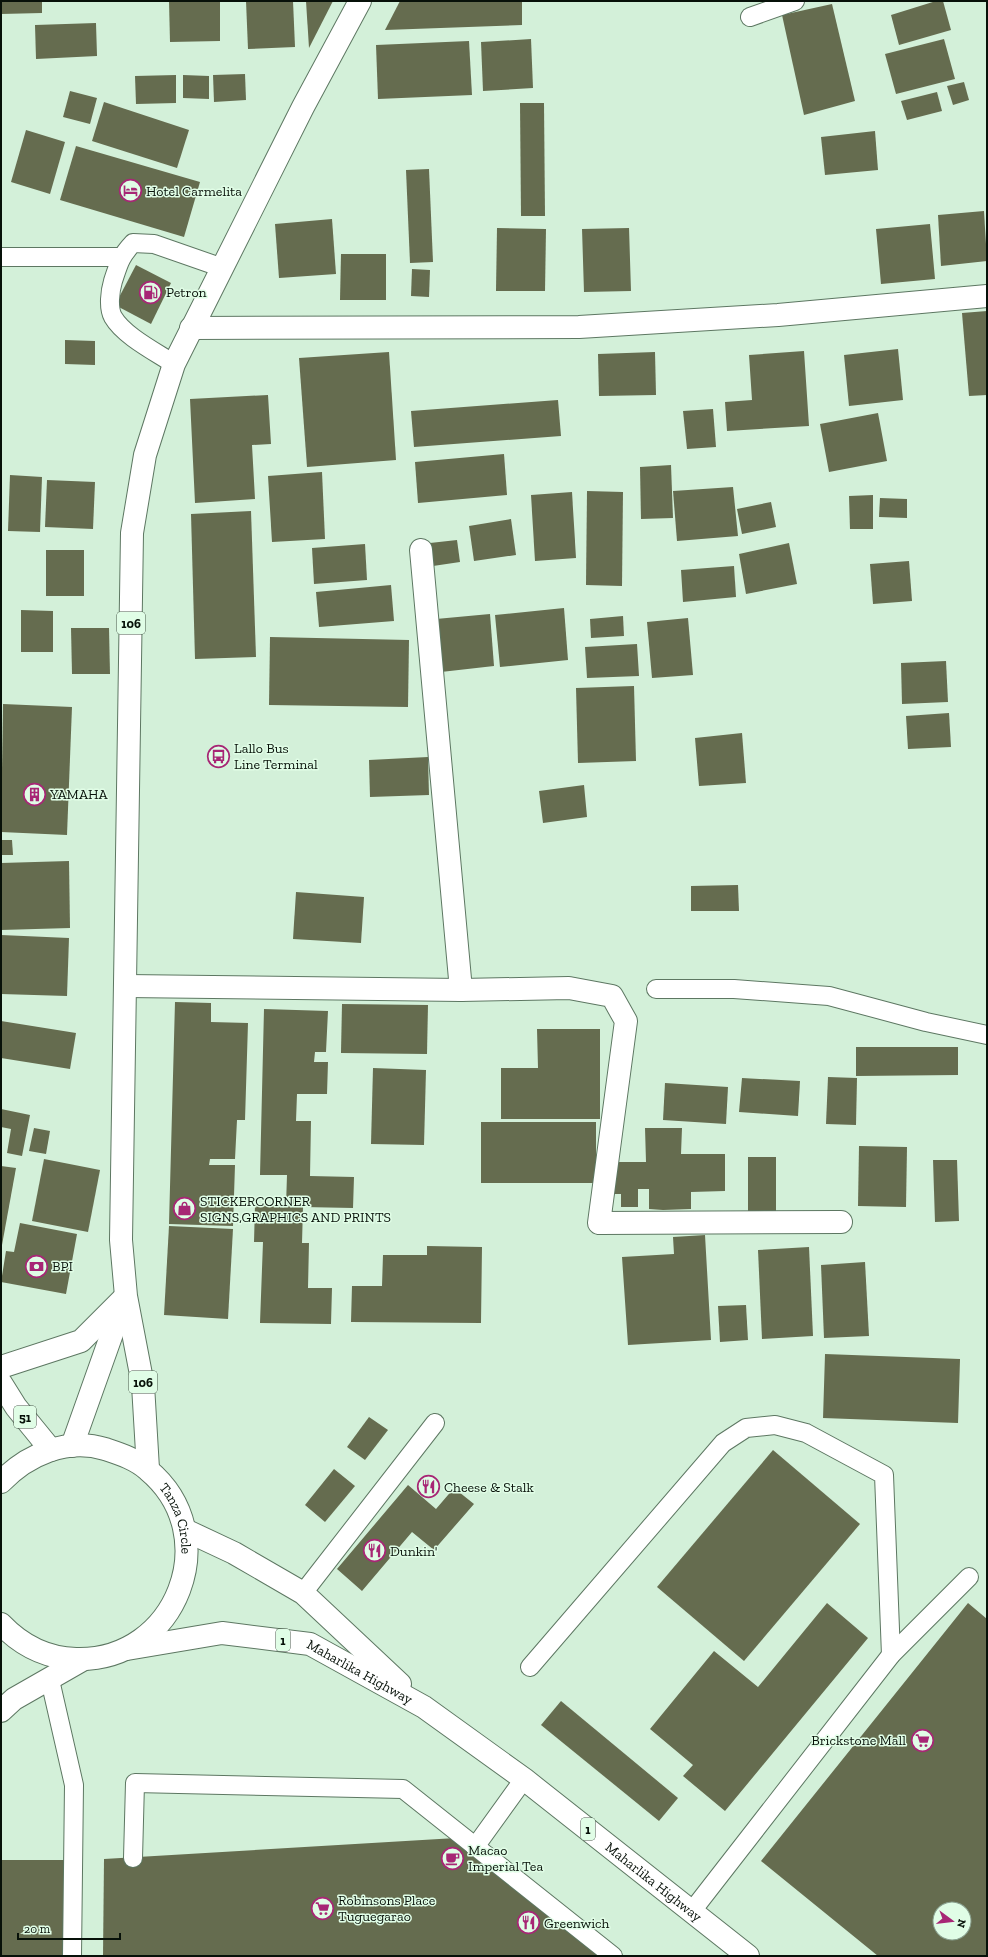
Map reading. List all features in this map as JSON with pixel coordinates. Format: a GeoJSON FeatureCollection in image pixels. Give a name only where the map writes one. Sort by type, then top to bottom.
{"type":"FeatureCollection","features":[{"type":"Feature","properties":{"kind":"main road","name":"106"},"geometry":{"type":"LineString","coordinates":[[148,1469],[143,1385],[126,1296],[121,1240],[132,532],[145,455],[174,364],[303,107],[360,1]]}},
{"type":"Feature","properties":{"kind":"main road"},"geometry":{"type":"LineString","coordinates":[[191,328],[579,328],[778,315],[987,296]]}},
{"type":"Feature","properties":{"kind":"main road"},"geometry":{"type":"LineString","coordinates":[[421,550],[461,990]]}},
{"type":"Feature","properties":{"kind":"main road"},"geometry":{"type":"LineString","coordinates":[[126,986],[461,990],[569,988],[612,996],[626,1021],[599,1223],[841,1222]]}},
{"type":"Feature","properties":{"kind":"main road","name":"106"},"geometry":{"type":"LineString","coordinates":[[72,1446],[126,1296]]}},
{"type":"Feature","properties":{"kind":"main road"},"geometry":{"type":"LineString","coordinates":[[1,1367],[81,1341],[126,1296]]}},
{"type":"Feature","properties":{"kind":"main road","name":"51"},"geometry":{"type":"LineString","coordinates":[[1,1383],[16,1407],[51,1450]]}},
{"type":"Feature","properties":{"kind":"main road","name":"Tanza Circle"},"geometry":{"type":"LineString","coordinates":[[1,1482],[11,1472],[29,1459],[51,1450],[72,1446],[106,1449],[125,1455],[148,1469],[171,1496],[180,1513],[185,1530],[187,1554],[184,1577],[176,1600],[163,1620],[146,1636],[127,1649],[99,1658],[68,1659],[36,1650],[22,1642],[1,1624]]}},
{"type":"Feature","properties":{"kind":"main road","name":"Maharlika Highway"},"geometry":{"type":"LineString","coordinates":[[185,1530],[234,1553],[303,1593],[424,1707]]}},
{"type":"Feature","properties":{"kind":"main road","name":"Maharlika Highway"},"geometry":{"type":"LineString","coordinates":[[127,1649],[222,1633],[310,1644],[424,1707],[524,1779],[748,1956]]}},
{"type":"Feature","properties":{"kind":"main road","name":"1"},"geometry":{"type":"LineString","coordinates":[[1,1711],[14,1699],[50,1680],[84,1659]]}},
{"type":"Feature","properties":{"kind":"lane"},"geometry":{"type":"LineString","coordinates":[[750,18],[795,1]]}},
{"type":"Feature","properties":{"kind":"lane"},"geometry":{"type":"LineString","coordinates":[[174,364],[128,333],[113,317],[110,303],[111,288],[121,257],[133,244],[143,242],[154,244],[223,268]]}},
{"type":"Feature","properties":{"kind":"lane"},"geometry":{"type":"LineString","coordinates":[[1,257],[121,257]]}},
{"type":"Feature","properties":{"kind":"lane"},"geometry":{"type":"LineString","coordinates":[[656,989],[734,989],[829,996],[926,1022],[987,1035]]}},
{"type":"Feature","properties":{"kind":"lane"},"geometry":{"type":"LineString","coordinates":[[303,1593],[436,1423]]}},
{"type":"Feature","properties":{"kind":"lane"},"geometry":{"type":"LineString","coordinates":[[530,1667],[723,1443],[746,1428],[775,1425],[806,1433],[884,1475],[891,1655]]}},
{"type":"Feature","properties":{"kind":"lane"},"geometry":{"type":"LineString","coordinates":[[692,1911],[891,1655],[969,1577]]}},
{"type":"Feature","properties":{"kind":"lane"},"geometry":{"type":"LineString","coordinates":[[50,1680],[74,1785],[72,1956]]}},
{"type":"Feature","properties":{"kind":"lane"},"geometry":{"type":"LineString","coordinates":[[475,1846],[524,1779]]}},
{"type":"Feature","properties":{"kind":"lane"},"geometry":{"type":"LineString","coordinates":[[133,1858],[135,1783],[403,1789],[613,1956]]}},
{"type":"Feature","properties":{"kind":"building"},"geometry":{"type":"Polygon","coordinates":[[[1,1],[42,1],[42,13],[1,14],[1,1]]]}},
{"type":"Feature","properties":{"kind":"building"},"geometry":{"type":"Polygon","coordinates":[[[169,1],[220,1],[220,41],[170,42],[169,1]]]}},
{"type":"Feature","properties":{"kind":"building"},"geometry":{"type":"Polygon","coordinates":[[[246,1],[293,1],[295,47],[248,49],[246,1]]]}},
{"type":"Feature","properties":{"kind":"building"},"geometry":{"type":"Polygon","coordinates":[[[306,1],[333,1],[309,48],[306,1]]]}},
{"type":"Feature","properties":{"kind":"building"},"geometry":{"type":"Polygon","coordinates":[[[400,1],[522,1],[522,25],[385,30],[400,1]]]}},
{"type":"Feature","properties":{"kind":"building"},"geometry":{"type":"Polygon","coordinates":[[[936,1],[943,1],[951,30],[899,45],[891,15],[936,1]]]}},
{"type":"Feature","properties":{"kind":"building"},"geometry":{"type":"Polygon","coordinates":[[[832,4],[855,101],[804,115],[782,15],[832,4]]]}},
{"type":"Feature","properties":{"kind":"building"},"geometry":{"type":"Polygon","coordinates":[[[96,23],[97,56],[36,59],[35,25],[96,23]]]}},
{"type":"Feature","properties":{"kind":"building"},"geometry":{"type":"Polygon","coordinates":[[[531,39],[533,88],[483,91],[481,42],[531,39]]]}},
{"type":"Feature","properties":{"kind":"building"},"geometry":{"type":"Polygon","coordinates":[[[944,39],[955,79],[896,94],[885,54],[944,39]]]}},
{"type":"Feature","properties":{"kind":"building"},"geometry":{"type":"Polygon","coordinates":[[[469,41],[472,95],[378,99],[376,45],[469,41]]]}},
{"type":"Feature","properties":{"kind":"building"},"geometry":{"type":"Polygon","coordinates":[[[245,74],[246,100],[214,102],[213,75],[245,74]]]}},
{"type":"Feature","properties":{"kind":"building"},"geometry":{"type":"Polygon","coordinates":[[[176,75],[176,103],[136,104],[135,76],[176,75]]]}},
{"type":"Feature","properties":{"kind":"building"},"geometry":{"type":"Polygon","coordinates":[[[183,75],[209,76],[209,99],[183,98],[183,75]]]}},
{"type":"Feature","properties":{"kind":"building"},"geometry":{"type":"Polygon","coordinates":[[[964,82],[969,100],[953,105],[947,86],[964,82]]]}},
{"type":"Feature","properties":{"kind":"building"},"geometry":{"type":"Polygon","coordinates":[[[70,91],[97,98],[90,124],[63,117],[70,91]]]}},
{"type":"Feature","properties":{"kind":"building"},"geometry":{"type":"Polygon","coordinates":[[[937,92],[942,111],[907,120],[901,101],[937,92]]]}},
{"type":"Feature","properties":{"kind":"building"},"geometry":{"type":"Polygon","coordinates":[[[104,102],[189,130],[177,168],[92,141],[104,102]]]}},
{"type":"Feature","properties":{"kind":"building"},"geometry":{"type":"Polygon","coordinates":[[[520,103],[544,103],[545,216],[521,216],[520,103]]]}},
{"type":"Feature","properties":{"kind":"building"},"geometry":{"type":"Polygon","coordinates":[[[26,130],[65,142],[50,194],[11,182],[26,130]]]}},
{"type":"Feature","properties":{"kind":"building"},"geometry":{"type":"Polygon","coordinates":[[[875,131],[878,170],[825,175],[821,137],[875,131]]]}},
{"type":"Feature","properties":{"kind":"building","name":"Hotel Carmelita"},"geometry":{"type":"Polygon","coordinates":[[[76,146],[200,182],[184,237],[60,200],[76,146]]]}},
{"type":"Feature","properties":{"kind":"building"},"geometry":{"type":"Polygon","coordinates":[[[429,169],[433,262],[410,263],[406,170],[429,169]]]}},
{"type":"Feature","properties":{"kind":"building"},"geometry":{"type":"Polygon","coordinates":[[[984,211],[987,261],[941,266],[938,215],[984,211]]]}},
{"type":"Feature","properties":{"kind":"building"},"geometry":{"type":"Polygon","coordinates":[[[332,219],[336,274],[279,278],[275,224],[332,219]]]}},
{"type":"Feature","properties":{"kind":"building"},"geometry":{"type":"Polygon","coordinates":[[[930,224],[935,279],[881,284],[876,229],[930,224]]]}},
{"type":"Feature","properties":{"kind":"building"},"geometry":{"type":"Polygon","coordinates":[[[497,228],[546,229],[545,291],[496,291],[497,228]]]}},
{"type":"Feature","properties":{"kind":"building"},"geometry":{"type":"Polygon","coordinates":[[[629,228],[631,291],[584,292],[582,229],[629,228]]]}},
{"type":"Feature","properties":{"kind":"building"},"geometry":{"type":"Polygon","coordinates":[[[341,254],[386,254],[386,300],[340,300],[341,254]]]}},
{"type":"Feature","properties":{"kind":"building"},"geometry":{"type":"Polygon","coordinates":[[[136,265],[171,283],[151,324],[115,305],[136,265]]]}},
{"type":"Feature","properties":{"kind":"building"},"geometry":{"type":"Polygon","coordinates":[[[412,269],[430,270],[429,297],[411,296],[412,269]]]}},
{"type":"Feature","properties":{"kind":"building"},"geometry":{"type":"Polygon","coordinates":[[[987,311],[987,395],[969,396],[962,313],[987,311]]]}},
{"type":"Feature","properties":{"kind":"building"},"geometry":{"type":"Polygon","coordinates":[[[65,340],[95,341],[95,365],[65,364],[65,340]]]}},
{"type":"Feature","properties":{"kind":"building"},"geometry":{"type":"Polygon","coordinates":[[[898,349],[903,400],[849,406],[844,355],[898,349]]]}},
{"type":"Feature","properties":{"kind":"building"},"geometry":{"type":"Polygon","coordinates":[[[804,351],[809,426],[727,431],[725,402],[752,400],[749,355],[804,351]]]}},
{"type":"Feature","properties":{"kind":"building"},"geometry":{"type":"Polygon","coordinates":[[[389,352],[396,460],[307,467],[299,358],[389,352]]]}},
{"type":"Feature","properties":{"kind":"building"},"geometry":{"type":"Polygon","coordinates":[[[655,352],[656,395],[599,396],[598,354],[655,352]]]}},
{"type":"Feature","properties":{"kind":"building"},"geometry":{"type":"Polygon","coordinates":[[[268,395],[271,444],[252,445],[255,499],[195,503],[190,399],[268,395]]]}},
{"type":"Feature","properties":{"kind":"building"},"geometry":{"type":"Polygon","coordinates":[[[558,400],[561,436],[414,447],[411,411],[558,400]]]}},
{"type":"Feature","properties":{"kind":"building"},"geometry":{"type":"Polygon","coordinates":[[[713,409],[716,447],[687,449],[683,411],[713,409]]]}},
{"type":"Feature","properties":{"kind":"building"},"geometry":{"type":"Polygon","coordinates":[[[878,413],[887,461],[829,472],[820,424],[878,413]]]}},
{"type":"Feature","properties":{"kind":"building"},"geometry":{"type":"Polygon","coordinates":[[[504,454],[507,495],[418,503],[415,462],[504,454]]]}},
{"type":"Feature","properties":{"kind":"building"},"geometry":{"type":"Polygon","coordinates":[[[671,465],[673,518],[641,519],[640,467],[671,465]]]}},
{"type":"Feature","properties":{"kind":"building"},"geometry":{"type":"Polygon","coordinates":[[[322,472],[325,539],[272,542],[268,476],[322,472]]]}},
{"type":"Feature","properties":{"kind":"building"},"geometry":{"type":"Polygon","coordinates":[[[10,475],[42,477],[40,532],[8,531],[10,475]]]}},
{"type":"Feature","properties":{"kind":"building"},"geometry":{"type":"Polygon","coordinates":[[[47,480],[95,482],[93,529],[45,527],[47,480]]]}},
{"type":"Feature","properties":{"kind":"building"},"geometry":{"type":"Polygon","coordinates":[[[733,487],[738,536],[677,541],[673,491],[733,487]]]}},
{"type":"Feature","properties":{"kind":"building"},"geometry":{"type":"Polygon","coordinates":[[[587,491],[623,492],[622,586],[586,585],[587,491]]]}},
{"type":"Feature","properties":{"kind":"building"},"geometry":{"type":"Polygon","coordinates":[[[572,492],[576,558],[535,561],[531,495],[572,492]]]}},
{"type":"Feature","properties":{"kind":"building"},"geometry":{"type":"Polygon","coordinates":[[[873,495],[873,529],[850,529],[849,496],[873,495]]]}},
{"type":"Feature","properties":{"kind":"building"},"geometry":{"type":"Polygon","coordinates":[[[880,498],[907,499],[907,518],[879,517],[880,498]]]}},
{"type":"Feature","properties":{"kind":"building"},"geometry":{"type":"Polygon","coordinates":[[[771,502],[776,527],[742,534],[737,509],[771,502]]]}},
{"type":"Feature","properties":{"kind":"building"},"geometry":{"type":"Polygon","coordinates":[[[251,511],[256,657],[195,659],[191,514],[251,511]]]}},
{"type":"Feature","properties":{"kind":"building"},"geometry":{"type":"Polygon","coordinates":[[[511,519],[516,555],[474,561],[469,526],[511,519]]]}},
{"type":"Feature","properties":{"kind":"building"},"geometry":{"type":"Polygon","coordinates":[[[457,540],[460,562],[433,566],[430,543],[457,540]]]}},
{"type":"Feature","properties":{"kind":"building"},"geometry":{"type":"Polygon","coordinates":[[[789,543],[797,584],[746,594],[739,554],[789,543]]]}},
{"type":"Feature","properties":{"kind":"building"},"geometry":{"type":"Polygon","coordinates":[[[365,544],[367,580],[314,584],[312,548],[365,544]]]}},
{"type":"Feature","properties":{"kind":"building"},"geometry":{"type":"Polygon","coordinates":[[[46,550],[84,550],[84,596],[46,596],[46,550]]]}},
{"type":"Feature","properties":{"kind":"building"},"geometry":{"type":"Polygon","coordinates":[[[909,561],[912,601],[873,604],[870,564],[909,561]]]}},
{"type":"Feature","properties":{"kind":"building"},"geometry":{"type":"Polygon","coordinates":[[[734,566],[736,597],[683,602],[681,570],[734,566]]]}},
{"type":"Feature","properties":{"kind":"building"},"geometry":{"type":"Polygon","coordinates":[[[391,585],[394,621],[319,627],[316,592],[391,585]]]}},
{"type":"Feature","properties":{"kind":"building"},"geometry":{"type":"Polygon","coordinates":[[[564,608],[568,660],[500,667],[495,615],[564,608]]]}},
{"type":"Feature","properties":{"kind":"building"},"geometry":{"type":"Polygon","coordinates":[[[21,610],[53,611],[53,652],[21,652],[21,610]]]}},
{"type":"Feature","properties":{"kind":"building"},"geometry":{"type":"Polygon","coordinates":[[[490,614],[494,666],[441,672],[436,619],[490,614]]]}},
{"type":"Feature","properties":{"kind":"building"},"geometry":{"type":"Polygon","coordinates":[[[623,616],[624,636],[591,638],[590,619],[623,616]]]}},
{"type":"Feature","properties":{"kind":"building"},"geometry":{"type":"Polygon","coordinates":[[[688,618],[693,675],[652,678],[647,622],[688,618]]]}},
{"type":"Feature","properties":{"kind":"building"},"geometry":{"type":"Polygon","coordinates":[[[71,628],[109,628],[110,674],[72,674],[71,628]]]}},
{"type":"Feature","properties":{"kind":"building"},"geometry":{"type":"Polygon","coordinates":[[[270,637],[409,640],[408,707],[269,705],[270,637]]]}},
{"type":"Feature","properties":{"kind":"building"},"geometry":{"type":"Polygon","coordinates":[[[637,644],[639,676],[587,678],[585,647],[637,644]]]}},
{"type":"Feature","properties":{"kind":"building"},"geometry":{"type":"Polygon","coordinates":[[[946,661],[948,702],[902,704],[901,663],[946,661]]]}},
{"type":"Feature","properties":{"kind":"building"},"geometry":{"type":"Polygon","coordinates":[[[634,686],[636,761],[578,763],[576,688],[634,686]]]}},
{"type":"Feature","properties":{"kind":"building","name":"YAMAHA"},"geometry":{"type":"Polygon","coordinates":[[[3,704],[72,707],[67,835],[1,832],[3,704]]]}},
{"type":"Feature","properties":{"kind":"building"},"geometry":{"type":"Polygon","coordinates":[[[949,713],[951,747],[908,749],[906,716],[949,713]]]}},
{"type":"Feature","properties":{"kind":"building"},"geometry":{"type":"Polygon","coordinates":[[[742,733],[746,783],[699,786],[695,738],[742,733]]]}},
{"type":"Feature","properties":{"kind":"building"},"geometry":{"type":"Polygon","coordinates":[[[428,757],[429,795],[370,797],[369,760],[428,757]]]}},
{"type":"Feature","properties":{"kind":"building"},"geometry":{"type":"Polygon","coordinates":[[[584,785],[587,817],[543,823],[539,791],[584,785]]]}},
{"type":"Feature","properties":{"kind":"building"},"geometry":{"type":"Polygon","coordinates":[[[1,840],[12,840],[13,855],[1,855],[1,840]]]}},
{"type":"Feature","properties":{"kind":"building"},"geometry":{"type":"Polygon","coordinates":[[[69,861],[70,928],[1,930],[1,863],[69,861]]]}},
{"type":"Feature","properties":{"kind":"building"},"geometry":{"type":"Polygon","coordinates":[[[738,885],[739,911],[691,911],[691,886],[738,885]]]}},
{"type":"Feature","properties":{"kind":"building"},"geometry":{"type":"Polygon","coordinates":[[[296,892],[364,897],[361,943],[293,939],[296,892]]]}},
{"type":"Feature","properties":{"kind":"building"},"geometry":{"type":"Polygon","coordinates":[[[1,935],[69,938],[67,996],[1,994],[1,935]]]}},
{"type":"Feature","properties":{"kind":"building"},"geometry":{"type":"Polygon","coordinates":[[[175,1002],[211,1003],[211,1022],[248,1023],[245,1120],[237,1120],[235,1159],[210,1159],[209,1165],[235,1165],[233,1226],[169,1224],[175,1002]]]}},
{"type":"Feature","properties":{"kind":"building"},"geometry":{"type":"Polygon","coordinates":[[[342,1004],[428,1005],[427,1054],[341,1053],[342,1004]]]}},
{"type":"Feature","properties":{"kind":"building"},"geometry":{"type":"Polygon","coordinates":[[[264,1009],[328,1011],[326,1052],[315,1052],[314,1062],[328,1062],[327,1094],[297,1094],[296,1121],[311,1121],[310,1176],[354,1177],[353,1208],[303,1207],[302,1243],[309,1243],[308,1288],[332,1288],[331,1324],[260,1323],[263,1242],[254,1242],[255,1205],[286,1206],[287,1175],[260,1175],[264,1009]]]}},
{"type":"Feature","properties":{"kind":"building"},"geometry":{"type":"Polygon","coordinates":[[[1,1021],[76,1033],[70,1069],[1,1058],[1,1021]]]}},
{"type":"Feature","properties":{"kind":"building"},"geometry":{"type":"Polygon","coordinates":[[[537,1029],[600,1029],[600,1119],[501,1119],[501,1068],[538,1068],[537,1029]]]}},
{"type":"Feature","properties":{"kind":"building"},"geometry":{"type":"Polygon","coordinates":[[[856,1047],[958,1047],[958,1075],[856,1076],[856,1047]]]}},
{"type":"Feature","properties":{"kind":"building"},"geometry":{"type":"Polygon","coordinates":[[[373,1068],[426,1070],[424,1145],[371,1144],[373,1068]]]}},
{"type":"Feature","properties":{"kind":"building"},"geometry":{"type":"Polygon","coordinates":[[[828,1077],[857,1078],[856,1125],[826,1124],[828,1077]]]}},
{"type":"Feature","properties":{"kind":"building"},"geometry":{"type":"Polygon","coordinates":[[[742,1078],[800,1081],[798,1116],[739,1112],[742,1078]]]}},
{"type":"Feature","properties":{"kind":"building"},"geometry":{"type":"Polygon","coordinates":[[[665,1083],[728,1087],[726,1124],[663,1120],[665,1083]]]}},
{"type":"Feature","properties":{"kind":"building"},"geometry":{"type":"Polygon","coordinates":[[[1,1109],[30,1115],[22,1156],[7,1153],[11,1129],[1,1127],[1,1109]]]}},
{"type":"Feature","properties":{"kind":"building"},"geometry":{"type":"Polygon","coordinates":[[[481,1122],[596,1122],[596,1183],[481,1183],[481,1122]]]}},
{"type":"Feature","properties":{"kind":"building"},"geometry":{"type":"Polygon","coordinates":[[[34,1128],[50,1131],[46,1154],[29,1151],[34,1128]]]}},
{"type":"Feature","properties":{"kind":"building"},"geometry":{"type":"Polygon","coordinates":[[[645,1128],[682,1128],[681,1154],[725,1154],[725,1191],[691,1192],[691,1209],[663,1210],[649,1209],[649,1189],[638,1189],[638,1207],[621,1207],[621,1194],[614,1194],[614,1162],[646,1162],[645,1128]]]}},
{"type":"Feature","properties":{"kind":"building"},"geometry":{"type":"Polygon","coordinates":[[[859,1146],[907,1147],[906,1207],[858,1206],[859,1146]]]}},
{"type":"Feature","properties":{"kind":"building"},"geometry":{"type":"Polygon","coordinates":[[[748,1157],[776,1157],[776,1215],[748,1215],[748,1157]]]}},
{"type":"Feature","properties":{"kind":"building"},"geometry":{"type":"Polygon","coordinates":[[[44,1159],[100,1170],[88,1232],[32,1221],[44,1159]]]}},
{"type":"Feature","properties":{"kind":"building"},"geometry":{"type":"Polygon","coordinates":[[[933,1160],[957,1160],[959,1221],[935,1222],[933,1160]]]}},
{"type":"Feature","properties":{"kind":"building"},"geometry":{"type":"Polygon","coordinates":[[[1,1166],[16,1168],[2,1245],[1,1245],[1,1166]]]}},
{"type":"Feature","properties":{"kind":"building","name":"BPI"},"geometry":{"type":"Polygon","coordinates":[[[20,1223],[77,1234],[66,1294],[1,1282],[6,1251],[14,1252],[20,1223]]]}},
{"type":"Feature","properties":{"kind":"building"},"geometry":{"type":"Polygon","coordinates":[[[169,1226],[233,1229],[228,1319],[164,1315],[169,1226]]]}},
{"type":"Feature","properties":{"kind":"building"},"geometry":{"type":"Polygon","coordinates":[[[705,1235],[711,1340],[628,1345],[622,1257],[674,1254],[673,1237],[705,1235]]]}},
{"type":"Feature","properties":{"kind":"building"},"geometry":{"type":"Polygon","coordinates":[[[427,1246],[482,1247],[481,1323],[351,1322],[352,1286],[382,1286],[383,1255],[427,1255],[427,1246]]]}},
{"type":"Feature","properties":{"kind":"building"},"geometry":{"type":"Polygon","coordinates":[[[809,1247],[813,1336],[762,1339],[758,1250],[809,1247]]]}},
{"type":"Feature","properties":{"kind":"building"},"geometry":{"type":"Polygon","coordinates":[[[865,1262],[869,1336],[824,1338],[821,1265],[865,1262]]]}},
{"type":"Feature","properties":{"kind":"building"},"geometry":{"type":"Polygon","coordinates":[[[746,1305],[748,1340],[720,1342],[718,1306],[746,1305]]]}},
{"type":"Feature","properties":{"kind":"building"},"geometry":{"type":"Polygon","coordinates":[[[825,1354],[960,1359],[958,1423],[823,1418],[825,1354]]]}},
{"type":"Feature","properties":{"kind":"building"},"geometry":{"type":"Polygon","coordinates":[[[369,1417],[388,1430],[365,1460],[347,1447],[369,1417]]]}},
{"type":"Feature","properties":{"kind":"building"},"geometry":{"type":"Polygon","coordinates":[[[773,1450],[860,1524],[744,1661],[657,1587],[773,1450]]]}},
{"type":"Feature","properties":{"kind":"building"},"geometry":{"type":"Polygon","coordinates":[[[334,1469],[355,1486],[325,1522],[305,1505],[334,1469]]]}},
{"type":"Feature","properties":{"kind":"building"},"geometry":{"type":"Polygon","coordinates":[[[408,1485],[436,1509],[454,1488],[474,1504],[434,1550],[412,1532],[362,1591],[337,1569],[408,1485]]]}},
{"type":"Feature","properties":{"kind":"building"},"geometry":{"type":"Polygon","coordinates":[[[827,1603],[868,1638],[725,1811],[683,1776],[693,1765],[650,1729],[714,1651],[758,1687],[827,1603]]]}},
{"type":"Feature","properties":{"kind":"building","name":"Brickstone Mall"},"geometry":{"type":"Polygon","coordinates":[[[968,1603],[987,1619],[987,1956],[878,1956],[761,1861],[968,1603]]]}},
{"type":"Feature","properties":{"kind":"building"},"geometry":{"type":"Polygon","coordinates":[[[561,1701],[678,1798],[659,1821],[541,1725],[561,1701]]]}},
{"type":"Feature","properties":{"kind":"building","name":"Robinsons Place Tuguegarao"},"geometry":{"type":"Polygon","coordinates":[[[456,1838],[600,1956],[103,1956],[104,1859],[456,1838]]]}},
{"type":"Feature","properties":{"kind":"building"},"geometry":{"type":"Polygon","coordinates":[[[1,1860],[72,1860],[71,1956],[1,1956],[1,1860]]]}},
{"type":"Feature","properties":{"kind":"place","name":"Hotel Carmelita"},"geometry":{"type":"Point","coordinates":[130,191]}},
{"type":"Feature","properties":{"kind":"place","name":"Petron"},"geometry":{"type":"Point","coordinates":[150,292]}},
{"type":"Feature","properties":{"kind":"place","name":"Lallo Bus Line Terminal"},"geometry":{"type":"Point","coordinates":[218,756]}},
{"type":"Feature","properties":{"kind":"place","name":"YAMAHA"},"geometry":{"type":"Point","coordinates":[35,794]}},
{"type":"Feature","properties":{"kind":"place","name":"STICKERCORNER SIGNS,GRAPHICS AND PRINTS"},"geometry":{"type":"Point","coordinates":[184,1209]}},
{"type":"Feature","properties":{"kind":"place","name":"BPI"},"geometry":{"type":"Point","coordinates":[37,1266]}},
{"type":"Feature","properties":{"kind":"place","name":"Cheese & Stalk"},"geometry":{"type":"Point","coordinates":[429,1487]}},
{"type":"Feature","properties":{"kind":"place","name":"Dunkin'"},"geometry":{"type":"Point","coordinates":[375,1551]}},
{"type":"Feature","properties":{"kind":"place","name":"Brickstone Mall"},"geometry":{"type":"Point","coordinates":[922,1740]}},
{"type":"Feature","properties":{"kind":"place","name":"Macao Imperial Tea"},"geometry":{"type":"Point","coordinates":[453,1858]}},
{"type":"Feature","properties":{"kind":"place","name":"Robinsons Place Tuguegarao"},"geometry":{"type":"Point","coordinates":[322,1908]}},
{"type":"Feature","properties":{"kind":"place","name":"Greenwich"},"geometry":{"type":"Point","coordinates":[529,1923]}}]}
